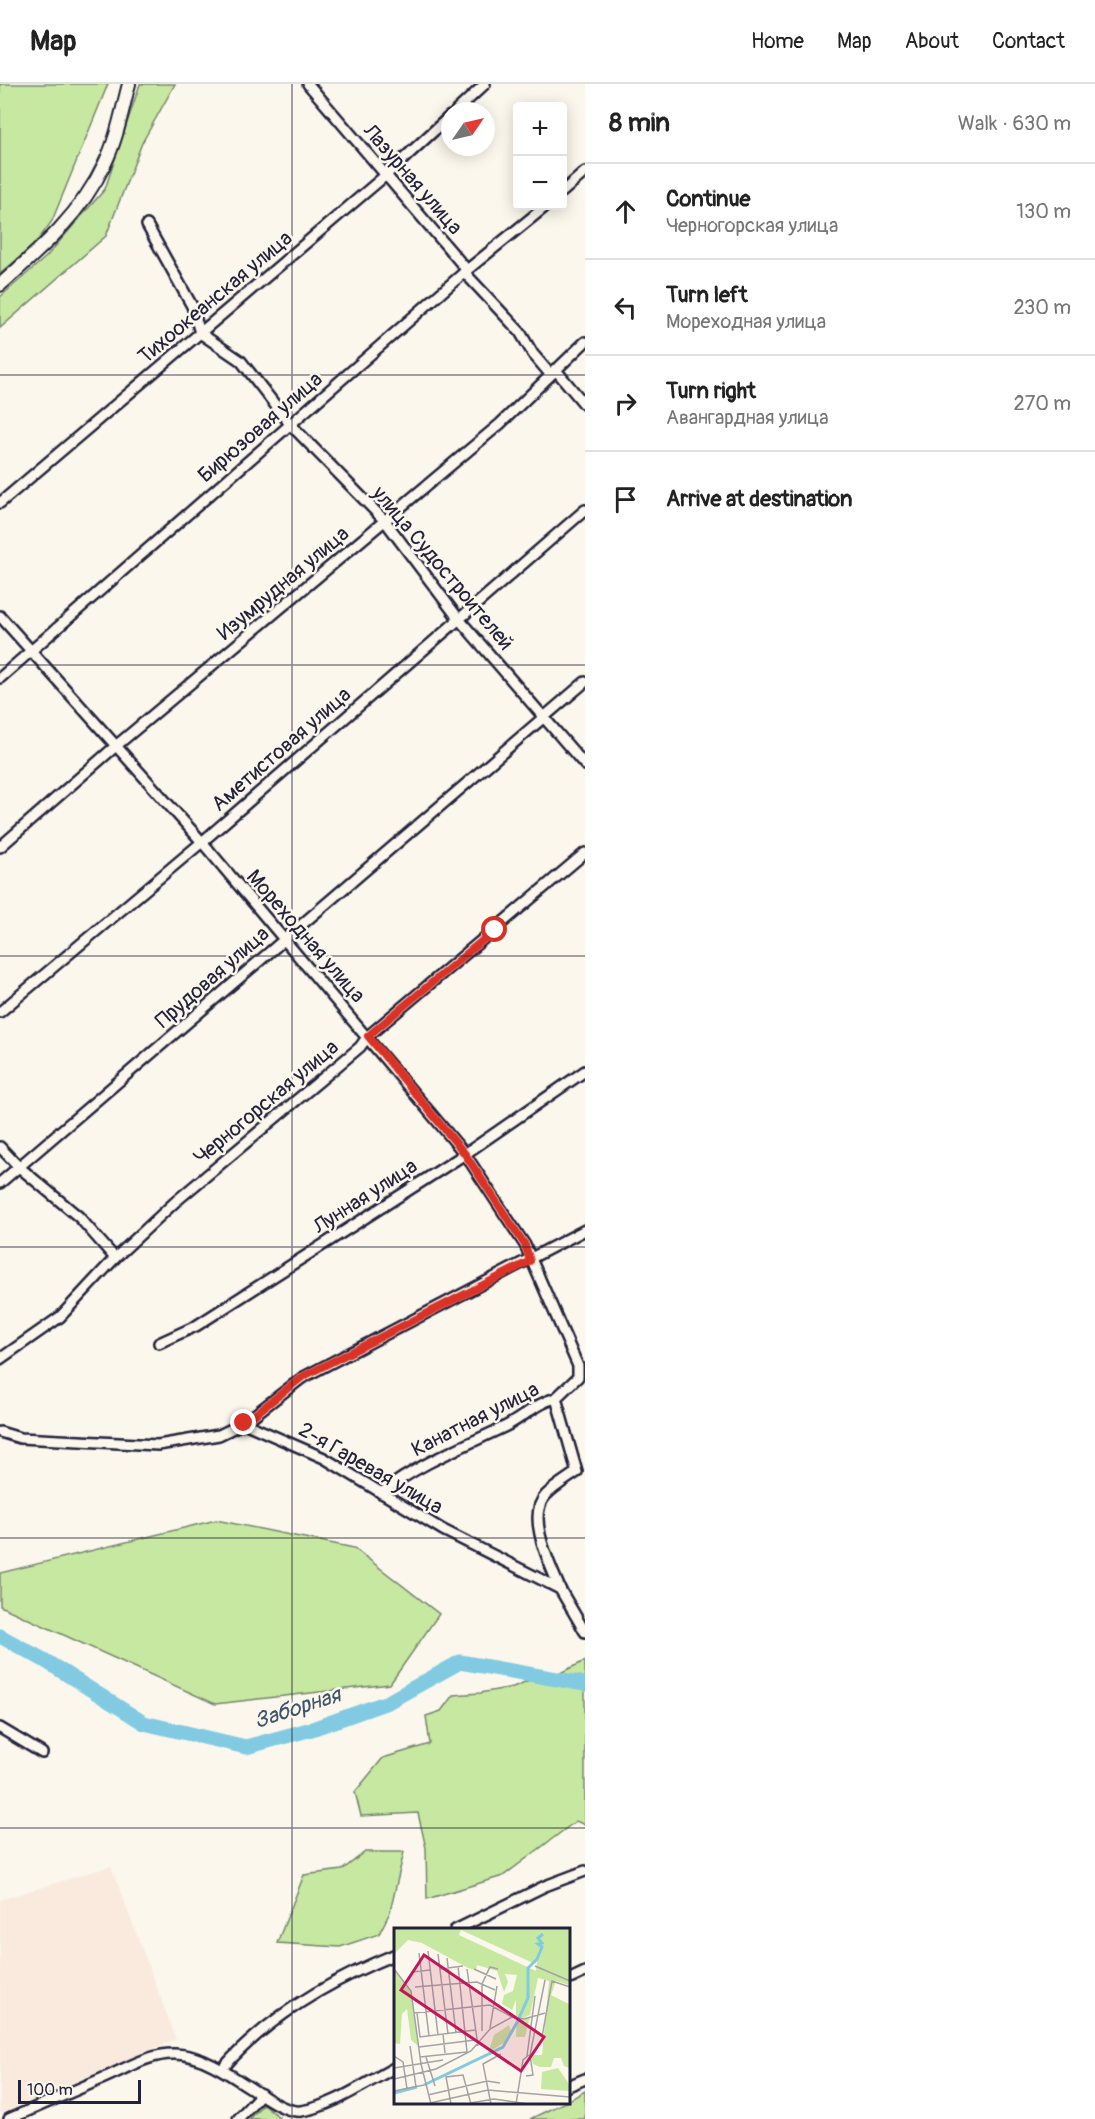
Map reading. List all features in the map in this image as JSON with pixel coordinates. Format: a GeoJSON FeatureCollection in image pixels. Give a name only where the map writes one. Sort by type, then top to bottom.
{"type":"FeatureCollection","features":[{"type":"Feature","properties":{"kind":"street"},"geometry":{"type":"LineString","coordinates":[[0,285],[37,253],[85,199],[106,161],[129,84]]}},
{"type":"Feature","properties":{"kind":"street","name":"Лазурная улица"},"geometry":{"type":"LineString","coordinates":[[308,84],[520,332],[533,354],[585,405]]}},
{"type":"Feature","properties":{"kind":"street"},"geometry":{"type":"LineString","coordinates":[[466,102],[485,84]]}},
{"type":"Feature","properties":{"kind":"street","name":"Тихоокеанская улица"},"geometry":{"type":"LineString","coordinates":[[0,503],[386,175],[441,124]]}},
{"type":"Feature","properties":{"kind":"street"},"geometry":{"type":"LineString","coordinates":[[567,188],[585,172]]}},
{"type":"Feature","properties":{"kind":"street","name":"Бирюзовая улица"},"geometry":{"type":"LineString","coordinates":[[0,678],[466,271],[541,210]]}},
{"type":"Feature","properties":{"kind":"street"},"geometry":{"type":"LineString","coordinates":[[147,225],[192,306],[200,333]]}},
{"type":"Feature","properties":{"kind":"street","name":"улица Судостроителей"},"geometry":{"type":"LineString","coordinates":[[200,333],[241,361],[290,424],[385,521],[458,618],[585,765]]}},
{"type":"Feature","properties":{"kind":"street","name":"Изумрудная улица"},"geometry":{"type":"LineString","coordinates":[[0,847],[117,745],[500,424],[585,342]]}},
{"type":"Feature","properties":{"kind":"street","name":"Аметистовая улица"},"geometry":{"type":"LineString","coordinates":[[0,1012],[202,842],[585,510]]}},
{"type":"Feature","properties":{"kind":"street","name":"Мореходная улица"},"geometry":{"type":"LineString","coordinates":[[0,616],[202,842],[368,1036],[465,1154],[525,1245],[530,1261],[578,1366],[578,1377],[556,1398]]}},
{"type":"Feature","properties":{"kind":"street","name":"Прудовая улица"},"geometry":{"type":"LineString","coordinates":[[0,1183],[585,682]]}},
{"type":"Feature","properties":{"kind":"street","name":"Черногорская улица"},"geometry":{"type":"LineString","coordinates":[[0,1359],[60,1317],[115,1258],[175,1202],[360,1047],[368,1036],[585,852]]}},
{"type":"Feature","properties":{"kind":"street","name":"Лунная улица"},"geometry":{"type":"LineString","coordinates":[[159,1343],[196,1326],[465,1154],[474,1145],[585,1071]]}},
{"type":"Feature","properties":{"kind":"street"},"geometry":{"type":"LineString","coordinates":[[0,1147],[19,1167],[79,1217],[115,1258]]}},
{"type":"Feature","properties":{"kind":"street"},"geometry":{"type":"LineString","coordinates":[[0,1432],[20,1438],[158,1445],[219,1436],[244,1423],[302,1377],[530,1261],[556,1243],[585,1230]]}},
{"type":"Feature","properties":{"kind":"street"},"geometry":{"type":"LineString","coordinates":[[556,1398],[577,1472],[544,1496],[538,1514],[541,1538],[560,1589],[585,1632]]}},
{"type":"Feature","properties":{"kind":"street","name":"Канатная улица"},"geometry":{"type":"LineString","coordinates":[[381,1493],[411,1472],[506,1426],[543,1401],[556,1398]]}},
{"type":"Feature","properties":{"kind":"street","name":"2-я Гаревая улица"},"geometry":{"type":"LineString","coordinates":[[244,1423],[324,1458],[443,1530],[560,1589]]}},
{"type":"Feature","properties":{"kind":"street"},"geometry":{"type":"LineString","coordinates":[[0,1728],[42,1753]]}},
{"type":"Feature","properties":{"kind":"street"},"geometry":{"type":"LineString","coordinates":[[459,1928],[545,1886],[585,1871]]}},
{"type":"Feature","properties":{"kind":"street"},"geometry":{"type":"LineString","coordinates":[[223,2068],[263,2029],[307,1998],[337,1979],[394,1955]]}},
{"type":"Feature","properties":{"kind":"street"},"geometry":{"type":"LineString","coordinates":[[570,1979],[585,1972]]}},
{"type":"Feature","properties":{"kind":"street"},"geometry":{"type":"LineString","coordinates":[[9,2119],[138,2063],[165,2054],[200,2058],[223,2068],[291,2111],[308,2110],[330,2102],[394,2068]]}},
{"type":"Feature","properties":{"kind":"street"},"geometry":{"type":"LineString","coordinates":[[570,2085],[585,2079]]}},
{"type":"Feature","properties":{"kind":"street"},"geometry":{"type":"LineString","coordinates":[[238,2119],[261,2094]]}},
{"type":"Feature","properties":{"kind":"shaded area"},"geometry":{"type":"Polygon","coordinates":[[[111,1866],[176,2039],[0,2114],[0,1900],[111,1866]]]}},
{"type":"Feature","properties":{"kind":"green space"},"geometry":{"type":"Polygon","coordinates":[[[0,84],[108,84],[52,221],[36,243],[0,274],[0,84]]]}},
{"type":"Feature","properties":{"kind":"green space"},"geometry":{"type":"Polygon","coordinates":[[[140,84],[175,84],[142,143],[106,236],[0,328],[0,297],[46,257],[105,189],[140,84]]]}},
{"type":"Feature","properties":{"kind":"green space"},"geometry":{"type":"Polygon","coordinates":[[[216,1520],[354,1548],[439,1614],[390,1684],[215,1704],[0,1606],[0,1573],[216,1520]]]}},
{"type":"Feature","properties":{"kind":"green space"},"geometry":{"type":"Polygon","coordinates":[[[585,1661],[585,1825],[576,1821],[503,1876],[427,1899],[426,1848],[418,1813],[361,1816],[355,1792],[383,1758],[430,1744],[426,1716],[441,1711],[453,1695],[513,1687],[544,1674],[560,1673],[585,1661]]]}},
{"type":"Feature","properties":{"kind":"green space"},"geometry":{"type":"Polygon","coordinates":[[[365,1852],[404,1852],[390,1912],[379,1934],[340,1947],[277,1943],[304,1875],[342,1870],[365,1852]]]}},
{"type":"Feature","properties":{"kind":"green space"},"geometry":{"type":"Polygon","coordinates":[[[585,2091],[585,2119],[530,2119],[561,2104],[570,2104],[570,2099],[585,2091]]]}},
{"type":"Feature","properties":{"kind":"green space"},"geometry":{"type":"Polygon","coordinates":[[[263,2104],[279,2117],[278,2119],[249,2119],[263,2104]]]}},
{"type":"Feature","properties":{"kind":"waterway","name":"Заборная"},"geometry":{"type":"LineString","coordinates":[[0,1636],[44,1660],[144,1723],[246,1747],[312,1729],[388,1702],[460,1662],[585,1684]]}},
{"type":"Feature","properties":{"kind":"route"},"geometry":{"type":"LineString","coordinates":[[244,1423],[302,1377],[530,1261],[525,1245],[465,1154],[368,1036],[495,930]]}}]}
